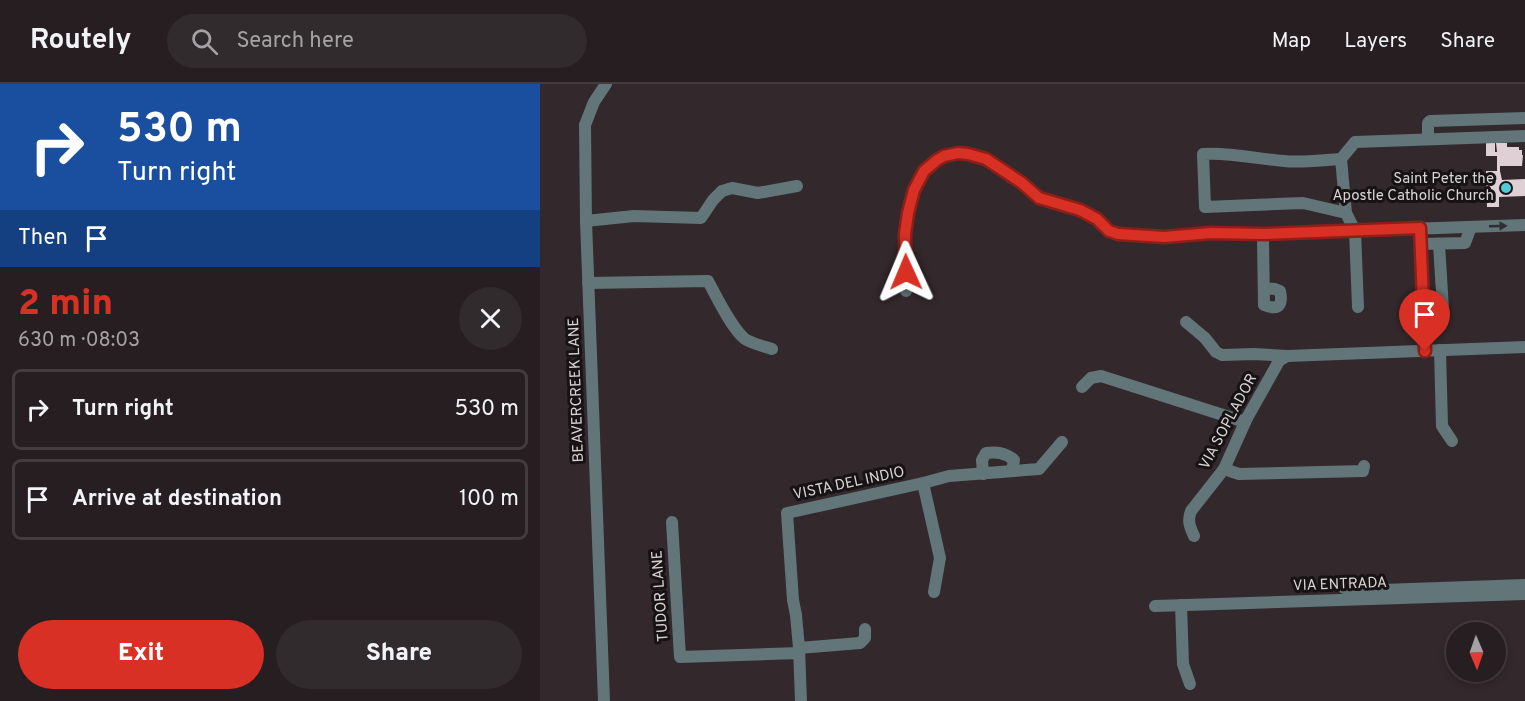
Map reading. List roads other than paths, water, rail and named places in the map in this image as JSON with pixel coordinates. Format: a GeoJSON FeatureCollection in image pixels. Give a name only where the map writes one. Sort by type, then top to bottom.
{"type":"FeatureCollection","features":[{"type":"Feature","properties":{"kind":"street","name":"BEAVERCREEK LANE"},"geometry":{"type":"LineString","coordinates":[[604,701],[588,283],[585,125],[594,102],[606,84]]}},
{"type":"Feature","properties":{"kind":"street"},"geometry":{"type":"LineString","coordinates":[[1428,140],[1430,121],[1525,118]]}},
{"type":"Feature","properties":{"kind":"street"},"geometry":{"type":"LineString","coordinates":[[1358,307],[1355,231],[1346,213],[1341,159],[1355,142],[1525,136]]}},
{"type":"Feature","properties":{"kind":"street"},"geometry":{"type":"LineString","coordinates":[[906,291],[905,234],[914,190],[924,171],[937,160],[958,153],[986,159],[1022,183],[1039,198],[1080,210],[1097,219],[1109,231],[1118,234],[1164,237],[1211,233],[1264,234],[1525,225]]}},
{"type":"Feature","properties":{"kind":"street"},"geometry":{"type":"LineString","coordinates":[[1341,159],[1285,161],[1203,154],[1205,207],[1303,203],[1346,213]]}},
{"type":"Feature","properties":{"kind":"street"},"geometry":{"type":"LineString","coordinates":[[586,221],[634,216],[701,218],[722,191],[732,188],[758,193],[797,186]]}},
{"type":"Feature","properties":{"kind":"street"},"geometry":{"type":"LineString","coordinates":[[1420,244],[1465,243],[1471,226]]}},
{"type":"Feature","properties":{"kind":"street"},"geometry":{"type":"LineString","coordinates":[[1420,228],[1425,351]]}},
{"type":"Feature","properties":{"kind":"street"},"geometry":{"type":"LineString","coordinates":[[1264,234],[1264,288]]}},
{"type":"Feature","properties":{"kind":"street"},"geometry":{"type":"LineString","coordinates":[[1439,244],[1443,309]]}},
{"type":"Feature","properties":{"kind":"street"},"geometry":{"type":"LineString","coordinates":[[588,283],[708,281],[742,337],[772,349]]}},
{"type":"Feature","properties":{"kind":"street"},"geometry":{"type":"LineString","coordinates":[[1186,322],[1216,352],[1222,355],[1287,356],[1525,347]]}},
{"type":"Feature","properties":{"kind":"street"},"geometry":{"type":"LineString","coordinates":[[1440,350],[1443,426],[1452,441]]}},
{"type":"Feature","properties":{"kind":"street","name":"VIA SOPLADOR"},"geometry":{"type":"LineString","coordinates":[[1194,536],[1189,525],[1191,511],[1224,468],[1245,422],[1279,361],[1287,356]]}},
{"type":"Feature","properties":{"kind":"street"},"geometry":{"type":"LineString","coordinates":[[1082,387],[1091,378],[1101,376],[1245,422]]}},
{"type":"Feature","properties":{"kind":"street"},"geometry":{"type":"LineString","coordinates":[[923,483],[949,476],[1039,469],[1062,442]]}},
{"type":"Feature","properties":{"kind":"street"},"geometry":{"type":"LineString","coordinates":[[982,474],[982,460],[986,453],[997,452],[1009,455],[1014,460],[1012,471]]}},
{"type":"Feature","properties":{"kind":"street"},"geometry":{"type":"LineString","coordinates":[[1224,468],[1239,474],[1363,471],[1364,466]]}},
{"type":"Feature","properties":{"kind":"street","name":"VISTA DEL INDIO"},"geometry":{"type":"LineString","coordinates":[[801,701],[788,513],[923,483],[940,558],[934,592]]}},
{"type":"Feature","properties":{"kind":"street","name":"TUDOR LANE"},"geometry":{"type":"LineString","coordinates":[[672,522],[680,657],[799,651]]}},
{"type":"Feature","properties":{"kind":"street"},"geometry":{"type":"LineString","coordinates":[[1344,588],[1382,590],[1525,585]]}},
{"type":"Feature","properties":{"kind":"street","name":"VIA ENTRADA"},"geometry":{"type":"LineString","coordinates":[[1155,606],[1525,594]]}},
{"type":"Feature","properties":{"kind":"street"},"geometry":{"type":"LineString","coordinates":[[1181,605],[1183,664],[1190,684]]}},
{"type":"Feature","properties":{"kind":"street"},"geometry":{"type":"LineString","coordinates":[[799,651],[860,643],[865,638],[865,629]]}},
{"type":"Feature","properties":{"kind":"place","name":"Saint Peter the Apostle Catholic Church"},"geometry":{"type":"Point","coordinates":[1506,188]}}]}
